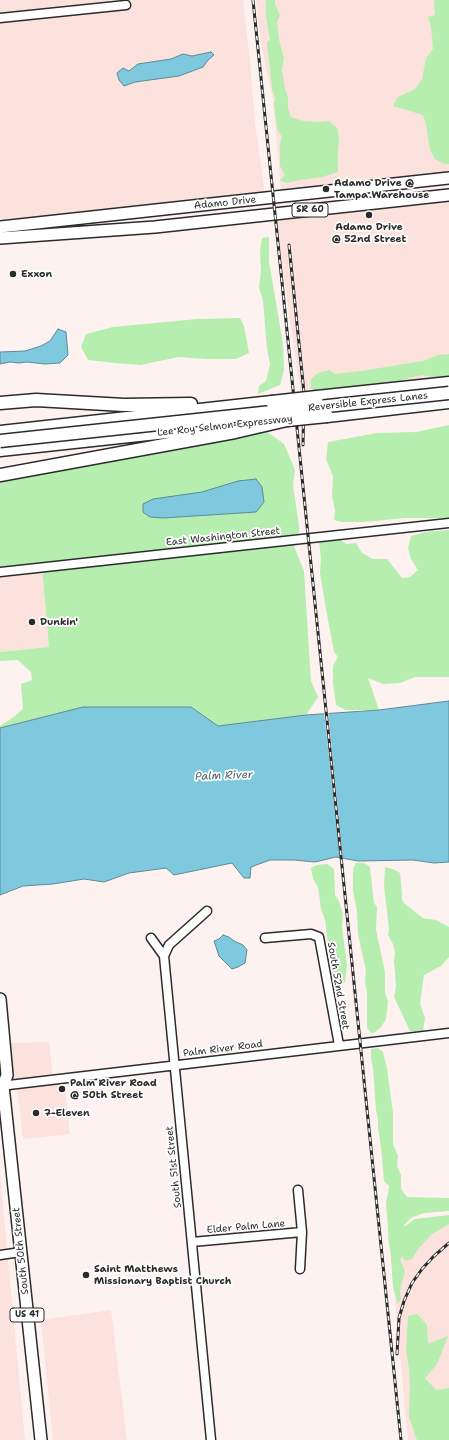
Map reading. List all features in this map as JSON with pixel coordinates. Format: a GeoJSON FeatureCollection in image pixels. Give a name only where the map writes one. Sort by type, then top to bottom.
{"type":"FeatureCollection","features":[{"type":"Feature","properties":{"kind":"highway","name":"Lee Roy Selmon Expressway"},"geometry":{"type":"LineString","coordinates":[[0,432],[449,383]]}},
{"type":"Feature","properties":{"kind":"highway","name":"Reversible Express Lanes"},"geometry":{"type":"LineString","coordinates":[[0,441],[449,393]]}},
{"type":"Feature","properties":{"kind":"highway"},"geometry":{"type":"LineString","coordinates":[[0,403],[36,400],[124,405],[237,402],[243,405]]}},
{"type":"Feature","properties":{"kind":"highway","name":"Lee Roy Selmon Expressway"},"geometry":{"type":"LineString","coordinates":[[0,450],[274,422],[449,402]]}},
{"type":"Feature","properties":{"kind":"highway"},"geometry":{"type":"LineString","coordinates":[[3,475],[274,422]]}},
{"type":"Feature","properties":{"kind":"main road","name":"Adamo Drive"},"geometry":{"type":"LineString","coordinates":[[0,227],[449,178]]}},
{"type":"Feature","properties":{"kind":"main road"},"geometry":{"type":"LineString","coordinates":[[371,187],[384,202]]}},
{"type":"Feature","properties":{"kind":"main road","name":"Adamo Drive"},"geometry":{"type":"LineString","coordinates":[[0,238],[155,227],[449,196]]}},
{"type":"Feature","properties":{"kind":"main road"},"geometry":{"type":"LineString","coordinates":[[153,211],[155,227]]}},
{"type":"Feature","properties":{"kind":"main road","name":"South 50th Street"},"geometry":{"type":"LineString","coordinates":[[0,998],[7,1075],[1,1084],[41,1440]]}},
{"type":"Feature","properties":{"kind":"street"},"geometry":{"type":"LineString","coordinates":[[0,18],[126,5]]}},
{"type":"Feature","properties":{"kind":"street","name":"East Washington Street"},"geometry":{"type":"LineString","coordinates":[[0,572],[449,523]]}},
{"type":"Feature","properties":{"kind":"street"},"geometry":{"type":"LineString","coordinates":[[164,956],[169,945],[207,911]]}},
{"type":"Feature","properties":{"kind":"street","name":"South 52nd Street"},"geometry":{"type":"LineString","coordinates":[[265,938],[311,934],[319,937],[339,1045]]}},
{"type":"Feature","properties":{"kind":"street"},"geometry":{"type":"LineString","coordinates":[[152,938],[164,956]]}},
{"type":"Feature","properties":{"kind":"street","name":"South 51st Street"},"geometry":{"type":"LineString","coordinates":[[164,956],[211,1440]]}},
{"type":"Feature","properties":{"kind":"street","name":"Palm River Road"},"geometry":{"type":"LineString","coordinates":[[1,1084],[449,1033]]}},
{"type":"Feature","properties":{"kind":"street"},"geometry":{"type":"LineString","coordinates":[[298,1190],[302,1232],[300,1269]]}},
{"type":"Feature","properties":{"kind":"street","name":"Elder Palm Lane"},"geometry":{"type":"LineString","coordinates":[[192,1242],[302,1232]]}},
{"type":"Feature","properties":{"kind":"street"},"geometry":{"type":"LineString","coordinates":[[0,1255],[21,1252]]}},
{"type":"Feature","properties":{"kind":"shaded area"},"geometry":{"type":"Polygon","coordinates":[[[0,0],[243,0],[255,123],[265,194],[178,201],[31,218],[0,219],[0,0]]]}},
{"type":"Feature","properties":{"kind":"shaded area"},"geometry":{"type":"Polygon","coordinates":[[[256,0],[449,0],[449,176],[281,189],[273,100],[261,44],[256,0]]]}},
{"type":"Feature","properties":{"kind":"shaded area"},"geometry":{"type":"Polygon","coordinates":[[[449,198],[449,382],[301,396],[275,216],[449,198]]]}},
{"type":"Feature","properties":{"kind":"shaded area"},"geometry":{"type":"Polygon","coordinates":[[[42,568],[49,647],[0,652],[0,572],[42,568]]]}},
{"type":"Feature","properties":{"kind":"shaded area"},"geometry":{"type":"Polygon","coordinates":[[[49,1042],[53,1079],[13,1084],[10,1043],[49,1042]]]}},
{"type":"Feature","properties":{"kind":"shaded area"},"geometry":{"type":"Polygon","coordinates":[[[64,1081],[70,1134],[23,1139],[17,1088],[64,1081]]]}},
{"type":"Feature","properties":{"kind":"shaded area"},"geometry":{"type":"Polygon","coordinates":[[[0,1174],[7,1250],[0,1252],[0,1174]]]}},
{"type":"Feature","properties":{"kind":"shaded area"},"geometry":{"type":"Polygon","coordinates":[[[449,1220],[449,1440],[408,1440],[388,1227],[449,1220]]]}},
{"type":"Feature","properties":{"kind":"shaded area"},"geometry":{"type":"Polygon","coordinates":[[[0,1259],[8,1260],[25,1440],[0,1440],[0,1259]]]}},
{"type":"Feature","properties":{"kind":"shaded area"},"geometry":{"type":"Polygon","coordinates":[[[111,1310],[127,1440],[53,1440],[41,1320],[111,1310]]]}},
{"type":"Feature","properties":{"kind":"green space"},"geometry":{"type":"Polygon","coordinates":[[[266,0],[275,0],[280,16],[277,22],[279,40],[284,58],[282,70],[288,97],[288,108],[291,117],[303,121],[329,121],[338,129],[338,172],[322,177],[286,183],[280,180],[285,175],[280,166],[280,144],[282,137],[277,129],[274,103],[275,99],[272,89],[267,42],[270,40],[266,17],[266,0]]]}},
{"type":"Feature","properties":{"kind":"green space"},"geometry":{"type":"Polygon","coordinates":[[[434,0],[449,0],[449,164],[444,164],[435,159],[430,150],[423,115],[393,106],[398,97],[415,89],[422,79],[426,58],[433,49],[431,27],[428,17],[435,15],[434,0]]]}},
{"type":"Feature","properties":{"kind":"green space"},"geometry":{"type":"Polygon","coordinates":[[[269,237],[269,261],[283,344],[284,370],[280,385],[258,394],[259,386],[266,381],[270,365],[267,349],[263,300],[259,288],[262,238],[269,237]]]}},
{"type":"Feature","properties":{"kind":"green space"},"geometry":{"type":"Polygon","coordinates":[[[240,318],[244,326],[249,353],[236,359],[178,357],[141,365],[115,363],[88,360],[81,347],[86,334],[113,327],[197,319],[240,318]]]}},
{"type":"Feature","properties":{"kind":"green space"},"geometry":{"type":"Polygon","coordinates":[[[449,354],[449,375],[437,378],[422,375],[386,384],[356,386],[342,390],[318,391],[311,389],[311,379],[318,373],[330,370],[334,374],[361,371],[423,361],[438,355],[449,354]]]}},
{"type":"Feature","properties":{"kind":"green space"},"geometry":{"type":"Polygon","coordinates":[[[449,425],[449,518],[404,518],[365,522],[342,522],[334,520],[335,510],[332,496],[333,476],[326,459],[328,442],[377,433],[416,432],[449,425]]]}},
{"type":"Feature","properties":{"kind":"green space"},"geometry":{"type":"Polygon","coordinates":[[[262,428],[284,444],[295,470],[293,485],[299,526],[299,538],[168,552],[0,567],[0,481],[18,474],[262,428]]]}},
{"type":"Feature","properties":{"kind":"green space"},"geometry":{"type":"Polygon","coordinates":[[[449,530],[449,677],[415,677],[400,683],[383,684],[368,678],[379,710],[345,710],[336,705],[333,683],[333,666],[338,657],[334,652],[320,573],[321,559],[319,541],[340,539],[346,544],[356,543],[362,553],[373,559],[387,559],[402,578],[410,577],[418,570],[411,559],[408,548],[411,536],[426,532],[449,530]]]}},
{"type":"Feature","properties":{"kind":"green space"},"geometry":{"type":"Polygon","coordinates":[[[293,544],[304,571],[311,681],[318,697],[306,715],[218,726],[191,707],[83,707],[0,728],[0,726],[23,709],[21,684],[32,680],[31,672],[18,660],[0,661],[0,652],[49,647],[42,568],[293,544]]]}},
{"type":"Feature","properties":{"kind":"green space"},"geometry":{"type":"Polygon","coordinates":[[[356,863],[364,863],[370,867],[374,903],[377,907],[376,930],[385,972],[385,992],[388,1002],[386,1019],[381,1027],[374,1033],[371,1033],[367,1028],[366,971],[358,934],[357,912],[353,890],[353,869],[356,863]]]}},
{"type":"Feature","properties":{"kind":"green space"},"geometry":{"type":"Polygon","coordinates":[[[327,864],[334,869],[335,895],[339,901],[343,914],[342,927],[347,965],[345,982],[340,988],[337,987],[331,968],[325,920],[321,909],[318,887],[313,879],[311,868],[317,865],[327,864]]]}},
{"type":"Feature","properties":{"kind":"green space"},"geometry":{"type":"Polygon","coordinates":[[[385,867],[400,873],[402,900],[405,904],[423,918],[436,920],[449,927],[449,957],[441,966],[424,975],[420,1004],[425,1018],[423,1031],[410,1031],[394,997],[396,986],[394,961],[395,954],[393,944],[388,935],[389,929],[384,885],[385,867]]]}},
{"type":"Feature","properties":{"kind":"green space"},"geometry":{"type":"Polygon","coordinates":[[[378,1048],[383,1052],[387,1068],[393,1113],[393,1144],[398,1156],[397,1166],[401,1175],[401,1189],[407,1197],[449,1198],[449,1211],[424,1213],[411,1218],[404,1225],[404,1227],[415,1219],[449,1215],[449,1224],[432,1234],[418,1249],[412,1259],[405,1261],[402,1256],[400,1260],[405,1271],[400,1290],[401,1299],[398,1304],[393,1287],[388,1237],[386,1202],[389,1186],[384,1181],[371,1059],[371,1049],[378,1048]]]}},
{"type":"Feature","properties":{"kind":"green space"},"geometry":{"type":"Polygon","coordinates":[[[417,1314],[427,1325],[428,1344],[448,1336],[437,1364],[425,1378],[436,1390],[449,1388],[449,1440],[417,1440],[409,1416],[410,1385],[406,1349],[408,1316],[417,1314]]]}},
{"type":"Feature","properties":{"kind":"water"},"geometry":{"type":"Polygon","coordinates":[[[211,52],[214,55],[203,67],[179,76],[135,82],[124,86],[119,80],[117,73],[123,68],[129,71],[138,64],[171,59],[183,54],[192,56],[211,52]]]}},
{"type":"Feature","properties":{"kind":"water"},"geometry":{"type":"Polygon","coordinates":[[[58,329],[66,332],[68,355],[60,363],[45,364],[10,362],[0,364],[0,352],[25,351],[41,346],[50,341],[58,329]]]}},
{"type":"Feature","properties":{"kind":"water"},"geometry":{"type":"Polygon","coordinates":[[[256,479],[262,487],[264,502],[256,512],[163,518],[150,517],[143,512],[143,504],[153,499],[202,492],[238,481],[256,479]]]}},
{"type":"Feature","properties":{"kind":"water","name":"Palm River"},"geometry":{"type":"Polygon","coordinates":[[[449,701],[449,862],[434,863],[413,860],[358,861],[336,857],[315,862],[270,860],[251,867],[250,878],[244,878],[232,863],[174,875],[166,868],[129,873],[104,882],[84,879],[53,884],[23,886],[0,895],[0,728],[83,707],[191,707],[218,726],[306,715],[379,710],[449,701]]]}},
{"type":"Feature","properties":{"kind":"water"},"geometry":{"type":"Polygon","coordinates":[[[223,935],[243,945],[247,950],[245,963],[232,969],[219,956],[214,941],[223,935]]]}},
{"type":"Feature","properties":{"kind":"pier"},"geometry":{"type":"Polygon","coordinates":[[[324,711],[328,711],[343,860],[340,859],[324,711]]]}},
{"type":"Feature","properties":{"kind":"railway"},"geometry":{"type":"LineString","coordinates":[[253,0],[401,1440]]}},
{"type":"Feature","properties":{"kind":"railway"},"geometry":{"type":"LineString","coordinates":[[289,245],[304,393],[303,445]]}},
{"type":"Feature","properties":{"kind":"railway"},"geometry":{"type":"LineString","coordinates":[[397,1354],[399,1318],[404,1301],[412,1283],[433,1257],[449,1243]]}},
{"type":"Feature","properties":{"kind":"place","name":"Adamo Drive @ Tampa Warehouse"},"geometry":{"type":"Point","coordinates":[326,189]}},
{"type":"Feature","properties":{"kind":"place","name":"Adamo Drive @ 52nd Street"},"geometry":{"type":"Point","coordinates":[369,215]}},
{"type":"Feature","properties":{"kind":"place","name":"Exxon"},"geometry":{"type":"Point","coordinates":[13,274]}},
{"type":"Feature","properties":{"kind":"place","name":"Dunkin'"},"geometry":{"type":"Point","coordinates":[32,622]}},
{"type":"Feature","properties":{"kind":"place","name":"Palm River Road @ 50th Street"},"geometry":{"type":"Point","coordinates":[62,1089]}},
{"type":"Feature","properties":{"kind":"place","name":"7-Eleven"},"geometry":{"type":"Point","coordinates":[36,1113]}},
{"type":"Feature","properties":{"kind":"place","name":"Saint Matthews Missionary Baptist Church"},"geometry":{"type":"Point","coordinates":[86,1275]}}]}
